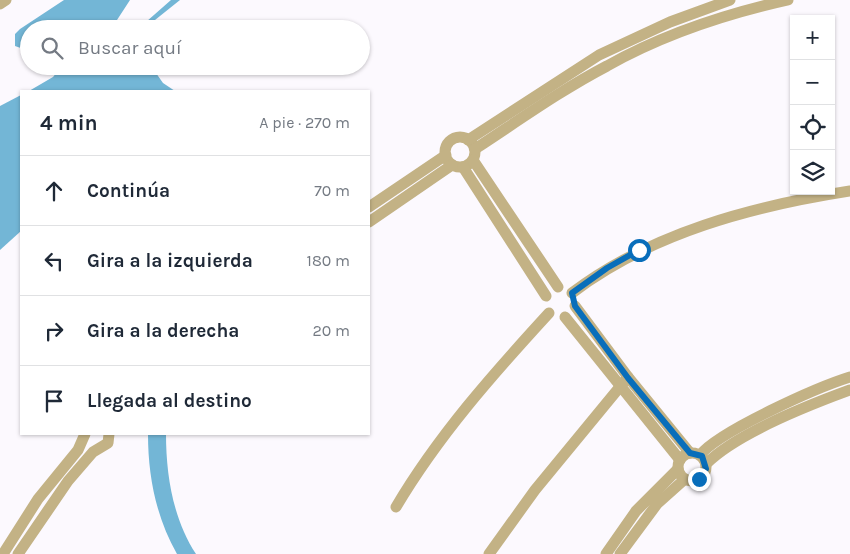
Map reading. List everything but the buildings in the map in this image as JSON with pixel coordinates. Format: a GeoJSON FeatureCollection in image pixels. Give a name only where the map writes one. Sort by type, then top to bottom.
{"type":"FeatureCollection","features":[{"type":"Feature","properties":{"kind":"street"},"geometry":{"type":"LineString","coordinates":[[0,4],[6,0]]}},
{"type":"Feature","properties":{"kind":"street"},"geometry":{"type":"LineString","coordinates":[[370,221],[463,156],[599,55],[670,22],[730,0]]}},
{"type":"Feature","properties":{"kind":"street"},"geometry":{"type":"LineString","coordinates":[[370,206],[463,156],[606,66],[714,18],[776,1],[788,0]]}},
{"type":"Feature","properties":{"kind":"street"},"geometry":{"type":"LineString","coordinates":[[599,55],[606,66]]}},
{"type":"Feature","properties":{"kind":"street"},"geometry":{"type":"LineString","coordinates":[[463,156],[558,287],[572,293]]}},
{"type":"Feature","properties":{"kind":"street"},"geometry":{"type":"LineString","coordinates":[[463,156],[546,296],[546,306],[550,312],[555,316],[565,317],[624,381],[699,457],[705,473],[699,479],[685,479],[657,504],[620,554]]}},
{"type":"Feature","properties":{"kind":"street"},"geometry":{"type":"LineString","coordinates":[[572,293],[622,259],[664,239],[798,200],[850,192]]}},
{"type":"Feature","properties":{"kind":"street"},"geometry":{"type":"LineString","coordinates":[[546,296],[558,287]]}},
{"type":"Feature","properties":{"kind":"street"},"geometry":{"type":"LineString","coordinates":[[572,293],[575,306],[679,465],[685,479]]}},
{"type":"Feature","properties":{"kind":"street"},"geometry":{"type":"LineString","coordinates":[[565,317],[575,306]]}},
{"type":"Feature","properties":{"kind":"street"},"geometry":{"type":"LineString","coordinates":[[396,507],[422,464],[448,428],[550,312]]}},
{"type":"Feature","properties":{"kind":"street"},"geometry":{"type":"LineString","coordinates":[[699,457],[707,446],[736,430],[850,377]]}},
{"type":"Feature","properties":{"kind":"street"},"geometry":{"type":"LineString","coordinates":[[489,554],[535,490],[624,381]]}},
{"type":"Feature","properties":{"kind":"street"},"geometry":{"type":"LineString","coordinates":[[606,554],[636,511],[679,465],[699,457],[718,453],[738,441],[823,400],[850,390]]}},
{"type":"Feature","properties":{"kind":"street"},"geometry":{"type":"LineString","coordinates":[[3,554],[38,499],[78,450],[86,435]]}},
{"type":"Feature","properties":{"kind":"street"},"geometry":{"type":"LineString","coordinates":[[18,554],[68,481],[93,452],[108,443],[109,435]]}},
{"type":"Feature","properties":{"kind":"water"},"geometry":{"type":"Polygon","coordinates":[[[64,0],[130,0],[117,20],[34,20],[64,0]]]}},
{"type":"Feature","properties":{"kind":"water"},"geometry":{"type":"Polygon","coordinates":[[[171,0],[180,0],[155,20],[148,20],[171,0]]]}},
{"type":"Feature","properties":{"kind":"water"},"geometry":{"type":"Polygon","coordinates":[[[20,29],[20,48],[15,46],[15,34],[20,29]]]}},
{"type":"Feature","properties":{"kind":"water"},"geometry":{"type":"Polygon","coordinates":[[[55,75],[157,75],[163,83],[174,90],[31,90],[55,75]]]}},
{"type":"Feature","properties":{"kind":"water"},"geometry":{"type":"Polygon","coordinates":[[[20,96],[20,232],[0,250],[0,106],[20,96]]]}},
{"type":"Feature","properties":{"kind":"water"},"geometry":{"type":"Polygon","coordinates":[[[148,435],[166,435],[167,465],[172,496],[182,526],[196,554],[177,554],[170,540],[155,496],[148,450],[148,435]]]}},
{"type":"Feature","properties":{"kind":"route"},"geometry":{"type":"LineString","coordinates":[[639,250],[607,268],[572,293],[575,297],[575,306],[628,378],[690,453],[698,454],[705,460],[705,473],[699,479]]}}]}
